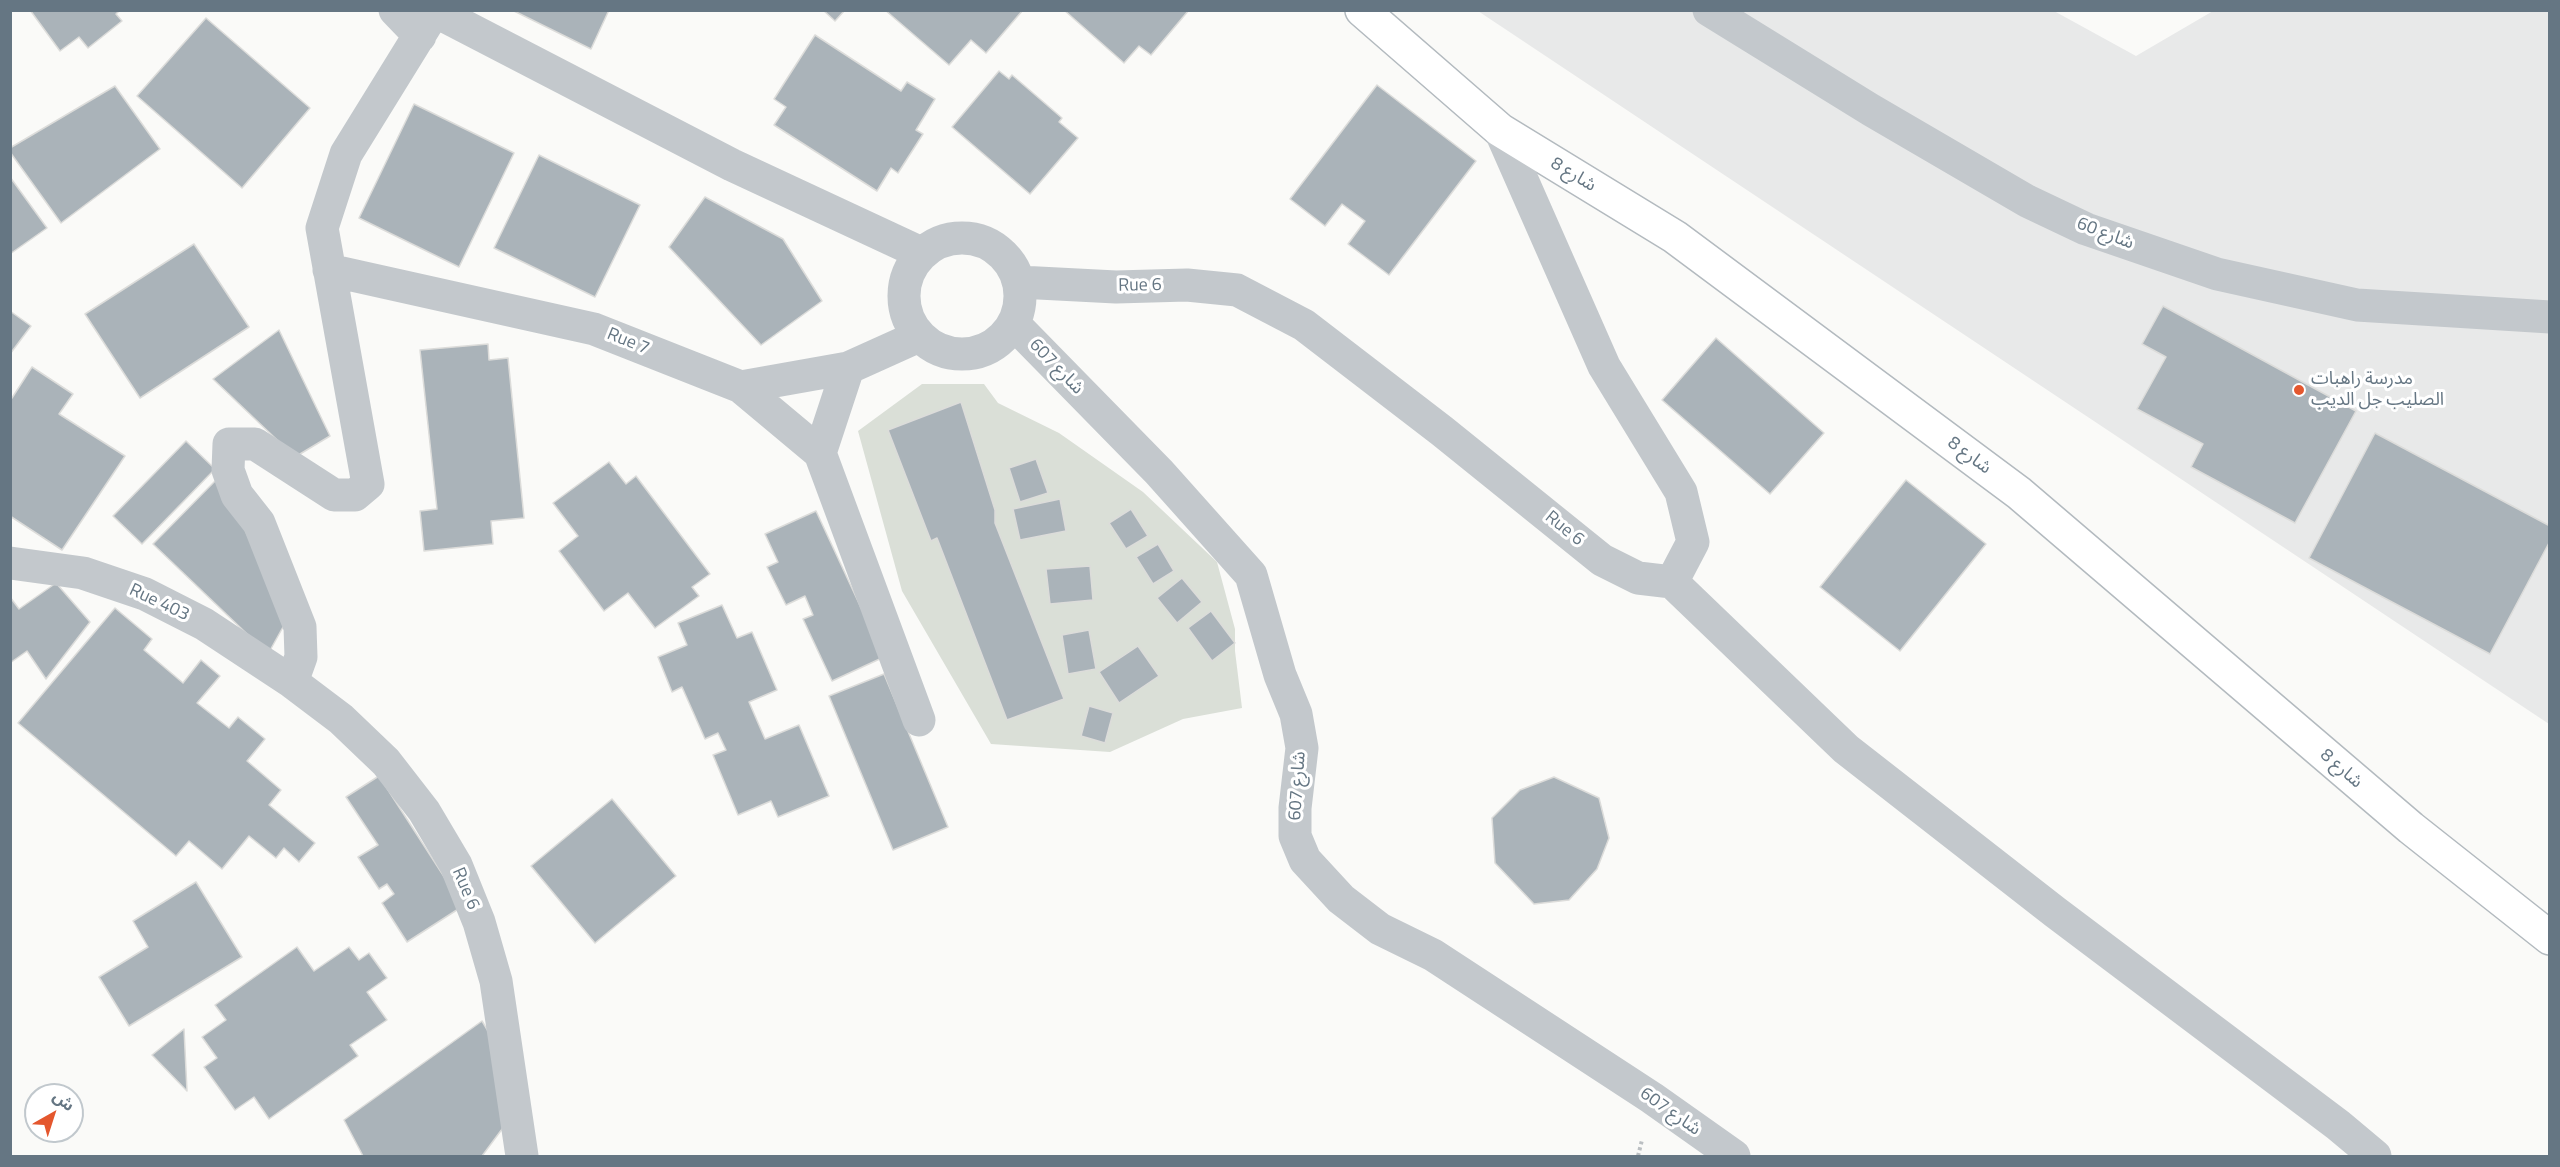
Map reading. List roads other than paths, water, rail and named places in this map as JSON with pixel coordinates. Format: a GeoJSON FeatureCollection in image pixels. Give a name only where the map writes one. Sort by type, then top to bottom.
{"type":"FeatureCollection","features":[{"type":"Feature","properties":{"kind":"street"},"geometry":{"type":"LineString","coordinates":[[395,10],[430,19],[732,165],[921,253]]}},
{"type":"Feature","properties":{"kind":"street","name":"شارع 8"},"geometry":{"type":"LineString","coordinates":[[1362,10],[1500,130],[1675,237],[2019,493],[2410,828],[2550,938]]}},
{"type":"Feature","properties":{"kind":"street","name":"شارع 60"},"geometry":{"type":"LineString","coordinates":[[1709,10],[1871,110],[2007,189],[2086,229],[2217,274],[2357,305],[2550,317]]}},
{"type":"Feature","properties":{"kind":"street"},"geometry":{"type":"LineString","coordinates":[[292,682],[301,657],[300,627],[259,523],[237,495],[228,470],[229,444],[255,444],[334,495],[355,495],[368,484],[322,228],[346,154],[430,19]]}},
{"type":"Feature","properties":{"kind":"street"},"geometry":{"type":"LineString","coordinates":[[1500,130],[1604,366],[1681,492],[1693,542],[1672,582],[1846,749],[2055,912],[2338,1125],[2375,1156]]}},
{"type":"Feature","properties":{"kind":"street"},"geometry":{"type":"LineString","coordinates":[[948,239],[978,240],[1004,255],[1019,282],[1021,303],[1014,324],[1000,341],[981,352],[958,355],[937,350],[919,336],[904,309],[906,279],[921,253],[948,239]]}},
{"type":"Feature","properties":{"kind":"street","name":"Rue 7"},"geometry":{"type":"LineString","coordinates":[[329,270],[594,329],[741,387]]}},
{"type":"Feature","properties":{"kind":"street","name":"Rue 6"},"geometry":{"type":"LineString","coordinates":[[1019,282],[1116,287],[1187,285],[1237,290],[1304,325],[1442,431],[1602,560],[1638,578],[1672,582]]}},
{"type":"Feature","properties":{"kind":"street","name":"شارع 607"},"geometry":{"type":"LineString","coordinates":[[1014,324],[1160,472],[1251,575],[1280,675],[1296,714],[1302,748],[1295,808],[1295,836],[1305,860],[1341,899],[1380,929],[1442,961],[1652,1098],[1734,1156]]}},
{"type":"Feature","properties":{"kind":"street"},"geometry":{"type":"LineString","coordinates":[[741,387],[848,368],[919,336]]}},
{"type":"Feature","properties":{"kind":"street"},"geometry":{"type":"LineString","coordinates":[[819,453],[848,368]]}},
{"type":"Feature","properties":{"kind":"street"},"geometry":{"type":"LineString","coordinates":[[741,387],[819,453],[919,720]]}},
{"type":"Feature","properties":{"kind":"street","name":"Rue 403"},"geometry":{"type":"LineString","coordinates":[[10,562],[83,573],[145,594],[204,624],[292,682]]}},
{"type":"Feature","properties":{"kind":"street","name":"Rue 6"},"geometry":{"type":"LineString","coordinates":[[292,682],[341,719],[386,762],[424,811],[456,865],[479,922],[496,981],[522,1156]]}},
{"type":"Feature","properties":{"kind":"place","name":"مدرسة راهبات الصليب جل الديب"},"geometry":{"type":"Point","coordinates":[2299,390]}}]}
